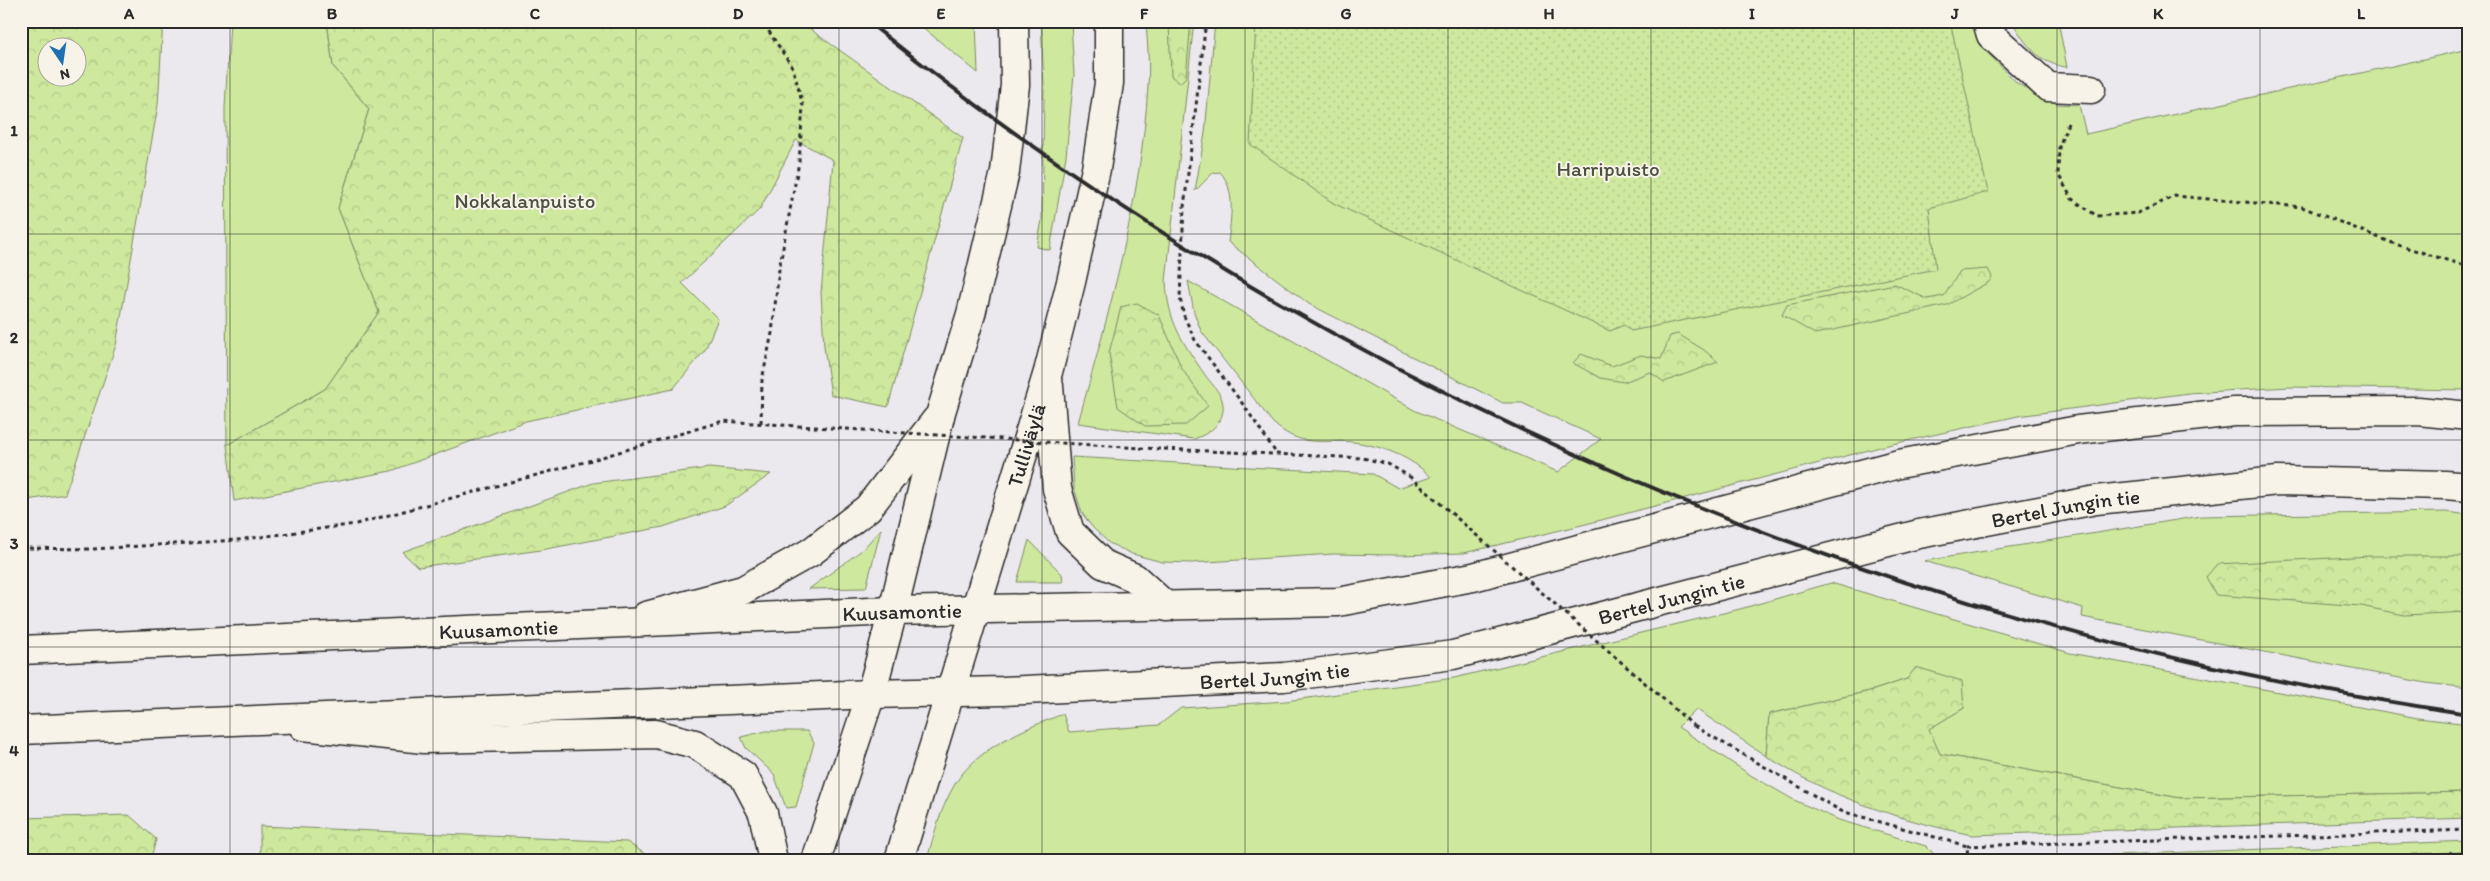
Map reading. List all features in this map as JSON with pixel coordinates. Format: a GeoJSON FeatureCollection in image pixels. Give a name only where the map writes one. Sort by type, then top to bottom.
{"type":"FeatureCollection","features":[{"type":"Feature","properties":{"kind":"main road"},"geometry":{"type":"LineString","coordinates":[[816,860],[870,694],[894,612],[941,412],[971,314],[1005,172],[1015,85],[1014,21]]}},
{"type":"Feature","properties":{"kind":"main road","name":"Tulliväylä"},"geometry":{"type":"LineString","coordinates":[[899,860],[1048,372],[1071,282],[1096,169],[1109,83],[1109,21]]}},
{"type":"Feature","properties":{"kind":"main road"},"geometry":{"type":"LineString","coordinates":[[1987,21],[1991,35],[2048,88],[2078,89]]}},
{"type":"Feature","properties":{"kind":"main road"},"geometry":{"type":"LineString","coordinates":[[1048,372],[1058,488],[1070,532],[1103,564],[1135,578],[1166,607]]}},
{"type":"Feature","properties":{"kind":"main road"},"geometry":{"type":"LineString","coordinates":[[976,610],[1338,602],[1459,579],[1899,464],[2078,430],[2234,412],[2418,411],[2469,416]]}},
{"type":"Feature","properties":{"kind":"main road"},"geometry":{"type":"LineString","coordinates":[[620,623],[743,590],[811,552],[868,508],[941,412]]}},
{"type":"Feature","properties":{"kind":"main road","name":"Bertel Jungin tie"},"geometry":{"type":"LineString","coordinates":[[870,694],[1003,691],[1284,677],[1453,655],[1919,534],[2096,500],[2278,481],[2445,484],[2469,487]]}},
{"type":"Feature","properties":{"kind":"main road","name":"Kuusamontie"},"geometry":{"type":"LineString","coordinates":[[21,650],[620,623],[976,610]]}},
{"type":"Feature","properties":{"kind":"main road"},"geometry":{"type":"LineString","coordinates":[[21,730],[242,719],[870,694]]}},
{"type":"Feature","properties":{"kind":"main road"},"geometry":{"type":"LineString","coordinates":[[242,719],[424,739],[656,734],[695,744],[743,775],[763,813],[773,860]]}},
{"type":"Feature","properties":{"kind":"path"},"geometry":{"type":"LineString","coordinates":[[761,423],[762,380],[772,333],[780,269],[799,162],[803,106],[794,68],[762,21]]}},
{"type":"Feature","properties":{"kind":"path"},"geometry":{"type":"LineString","coordinates":[[1206,21],[1184,207],[1180,298],[1184,316],[1196,340],[1276,453]]}},
{"type":"Feature","properties":{"kind":"path"},"geometry":{"type":"LineString","coordinates":[[2078,89],[2072,114],[2060,147],[2058,174],[2072,200],[2097,216],[2138,213],[2175,196],[2302,207],[2395,244],[2469,267]]}},
{"type":"Feature","properties":{"kind":"path"},"geometry":{"type":"LineString","coordinates":[[21,548],[90,549],[238,540],[356,524],[592,460],[723,421],[1140,448],[1363,458],[1388,464],[1409,476],[1694,726],[1841,811],[1966,846],[2469,830]]}},
{"type":"Feature","properties":{"kind":"path"},"geometry":{"type":"LineString","coordinates":[[1966,846],[1968,860]]}},
{"type":"Feature","properties":{"kind":"green space"},"geometry":{"type":"Polygon","coordinates":[[[21,21],[163,21],[158,105],[116,345],[65,494],[21,501],[21,21]]]}},
{"type":"Feature","properties":{"kind":"green space"},"geometry":{"type":"Polygon","coordinates":[[[230,21],[327,21],[333,66],[369,109],[338,208],[379,312],[325,389],[227,445],[225,108],[230,21]]]}},
{"type":"Feature","properties":{"kind":"green space","name":"Nokkalanpuisto"},"geometry":{"type":"Polygon","coordinates":[[[327,21],[803,21],[814,32],[963,138],[888,407],[831,395],[824,347],[821,293],[833,160],[796,140],[760,209],[682,283],[718,319],[705,350],[673,389],[526,421],[391,471],[234,501],[227,445],[325,389],[379,312],[338,208],[369,109],[333,66],[327,21]]]}},
{"type":"Feature","properties":{"kind":"green space"},"geometry":{"type":"Polygon","coordinates":[[[915,21],[976,21],[978,73],[915,21]]]}},
{"type":"Feature","properties":{"kind":"green space"},"geometry":{"type":"Polygon","coordinates":[[[1041,21],[1071,21],[1074,75],[1066,156],[1050,250],[1037,247],[1042,220],[1044,86],[1041,21]]]}},
{"type":"Feature","properties":{"kind":"green space"},"geometry":{"type":"Polygon","coordinates":[[[1146,21],[1194,21],[1166,281],[1167,296],[1173,320],[1183,341],[1219,394],[1223,407],[1220,420],[1216,425],[1206,434],[1194,439],[1078,423],[1112,298],[1131,214],[1144,129],[1149,78],[1146,21]]]}},
{"type":"Feature","properties":{"kind":"green space"},"geometry":{"type":"Polygon","coordinates":[[[1169,21],[1191,21],[1186,77],[1180,83],[1171,76],[1169,21]]]}},
{"type":"Feature","properties":{"kind":"green space"},"geometry":{"type":"Polygon","coordinates":[[[1215,21],[1974,21],[1979,44],[2018,84],[2057,104],[2079,105],[2086,134],[2469,49],[2469,390],[2289,387],[2189,393],[2018,416],[1888,445],[1586,524],[1464,553],[1334,554],[1191,563],[1162,562],[1132,554],[1109,543],[1092,527],[1082,513],[1074,488],[1072,457],[1373,474],[1398,488],[1431,477],[1416,464],[1380,448],[1360,443],[1305,440],[1284,432],[1273,423],[1201,331],[1194,312],[1188,281],[1414,410],[1558,472],[1601,439],[1522,403],[1503,403],[1309,304],[1228,242],[1231,205],[1225,179],[1220,172],[1213,173],[1195,191],[1205,133],[1215,21]]]}},
{"type":"Feature","properties":{"kind":"green space","name":"Harripuisto"},"geometry":{"type":"Polygon","coordinates":[[[1256,21],[1950,21],[1988,192],[1929,208],[1936,269],[1631,331],[1624,325],[1610,331],[1333,203],[1250,144],[1256,21]]]}},
{"type":"Feature","properties":{"kind":"green space"},"geometry":{"type":"Polygon","coordinates":[[[2012,21],[2058,21],[2067,67],[2049,62],[2041,57],[2028,45],[2012,21]]]}},
{"type":"Feature","properties":{"kind":"green space"},"geometry":{"type":"Polygon","coordinates":[[[1988,269],[1992,277],[1989,282],[1947,305],[1815,334],[1782,315],[1787,305],[1895,284],[1927,299],[1944,296],[1960,271],[1988,269]]]}},
{"type":"Feature","properties":{"kind":"green space"},"geometry":{"type":"Polygon","coordinates":[[[1137,303],[1159,315],[1182,369],[1208,406],[1186,425],[1145,426],[1118,407],[1109,353],[1121,307],[1137,303]]]}},
{"type":"Feature","properties":{"kind":"green space"},"geometry":{"type":"Polygon","coordinates":[[[1678,334],[1704,350],[1718,362],[1664,382],[1650,372],[1624,382],[1600,378],[1573,363],[1581,354],[1612,366],[1641,355],[1661,359],[1670,336],[1678,334]]]}},
{"type":"Feature","properties":{"kind":"green space"},"geometry":{"type":"Polygon","coordinates":[[[709,468],[771,474],[725,506],[663,527],[541,550],[418,567],[402,552],[593,483],[709,468]]]}},
{"type":"Feature","properties":{"kind":"green space"},"geometry":{"type":"Polygon","coordinates":[[[2446,512],[2469,515],[2469,688],[2426,683],[2082,617],[2083,608],[1924,561],[2201,516],[2446,512]]]}},
{"type":"Feature","properties":{"kind":"green space"},"geometry":{"type":"Polygon","coordinates":[[[881,529],[866,588],[809,589],[862,550],[881,529]]]}},
{"type":"Feature","properties":{"kind":"green space"},"geometry":{"type":"Polygon","coordinates":[[[1029,540],[1062,574],[1063,582],[1017,582],[1029,540]]]}},
{"type":"Feature","properties":{"kind":"green space"},"geometry":{"type":"Polygon","coordinates":[[[2371,556],[2469,556],[2469,612],[2404,615],[2361,606],[2216,595],[2206,577],[2217,564],[2371,556]]]}},
{"type":"Feature","properties":{"kind":"green space"},"geometry":{"type":"Polygon","coordinates":[[[1831,583],[2070,653],[2418,718],[2469,724],[2469,792],[2180,798],[1940,754],[1928,729],[1964,708],[1907,679],[1874,690],[1769,714],[1766,756],[1696,709],[1678,727],[1752,776],[1794,800],[1839,820],[1926,846],[1940,860],[927,860],[942,811],[955,784],[965,771],[976,760],[1003,741],[1063,714],[1069,732],[1159,725],[1181,708],[1286,701],[1454,678],[1740,609],[1831,583]]]}},
{"type":"Feature","properties":{"kind":"green space"},"geometry":{"type":"Polygon","coordinates":[[[1916,667],[1962,681],[1964,708],[1929,729],[1940,754],[2180,798],[2469,792],[2469,818],[1972,835],[1918,822],[1865,805],[1814,784],[1766,756],[1769,714],[1874,690],[1907,679],[1916,667]]]}},
{"type":"Feature","properties":{"kind":"green space"},"geometry":{"type":"Polygon","coordinates":[[[766,731],[807,731],[814,743],[796,807],[786,808],[774,774],[746,748],[741,737],[766,731]]]}},
{"type":"Feature","properties":{"kind":"green space"},"geometry":{"type":"Polygon","coordinates":[[[129,815],[156,839],[152,855],[147,860],[21,860],[21,818],[129,815]]]}},
{"type":"Feature","properties":{"kind":"green space"},"geometry":{"type":"Polygon","coordinates":[[[260,826],[627,842],[654,860],[260,860],[260,826]]]}},
{"type":"Feature","properties":{"kind":"green space"},"geometry":{"type":"Polygon","coordinates":[[[2469,841],[2469,852],[2286,860],[1986,860],[2469,841]]]}},
{"type":"Feature","properties":{"kind":"building"},"geometry":{"type":"Polygon","coordinates":[[[2469,852],[2469,860],[2286,860],[2469,852]]]}},
{"type":"Feature","properties":{"kind":"railway"},"geometry":{"type":"LineString","coordinates":[[867,21],[1044,154],[1229,274],[1422,381],[1622,475],[1827,555],[2037,622],[2252,675],[2469,714]]}}]}
